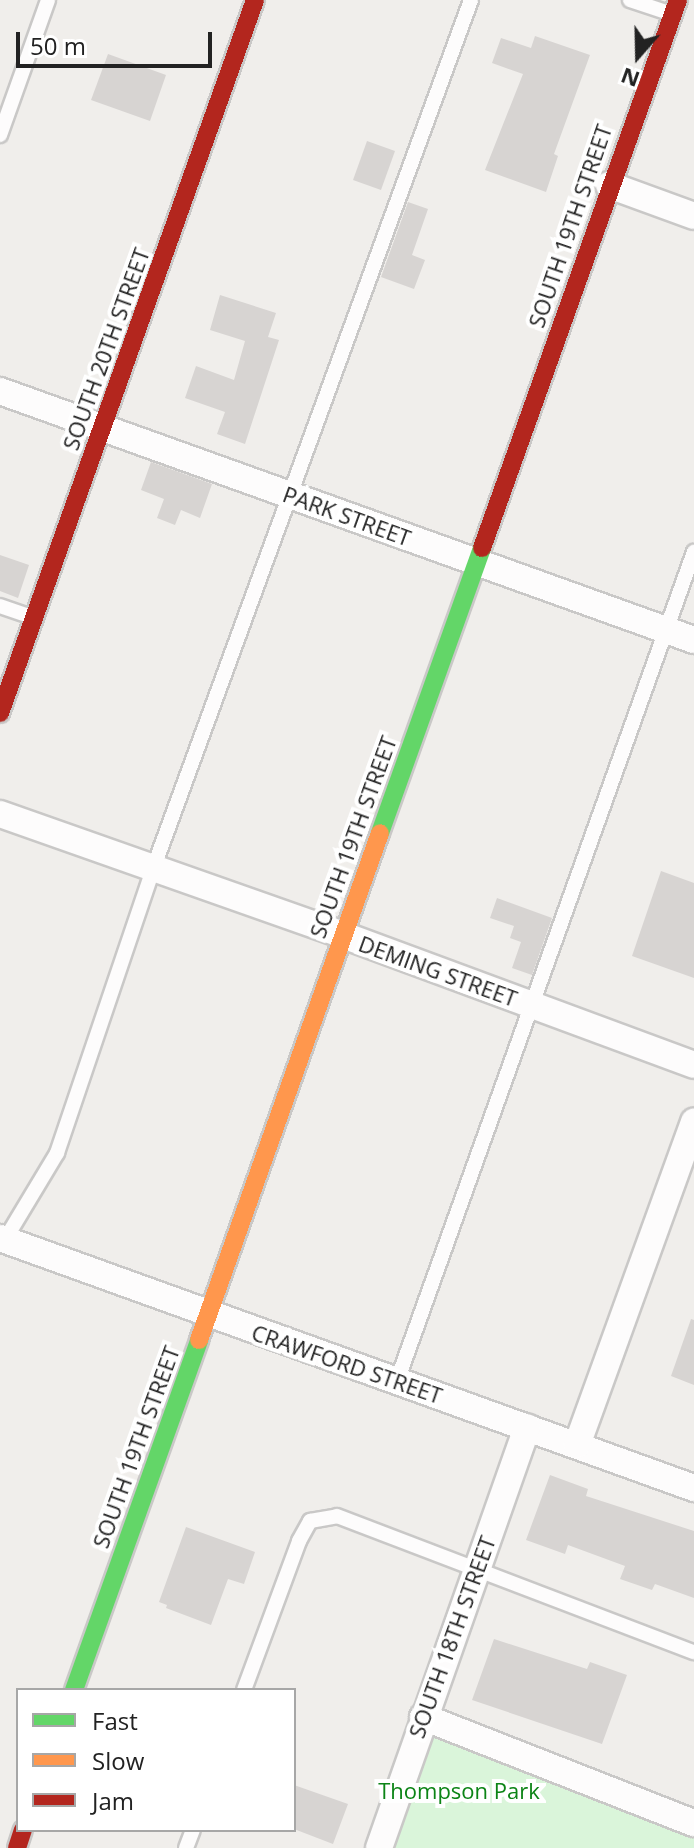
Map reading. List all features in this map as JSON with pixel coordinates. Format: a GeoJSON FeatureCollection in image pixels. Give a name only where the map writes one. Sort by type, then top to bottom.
{"type":"FeatureCollection","features":[{"type":"Feature","properties":{"kind":"street","name":"SOUTH 20TH STREET"},"geometry":{"type":"LineString","coordinates":[[0,713],[255,0]]}},
{"type":"Feature","properties":{"kind":"street","name":"SOUTH 19TH STREET"},"geometry":{"type":"LineString","coordinates":[[75,1688],[675,7]]}},
{"type":"Feature","properties":{"kind":"street"},"geometry":{"type":"LineString","coordinates":[[609,185],[694,216]]}},
{"type":"Feature","properties":{"kind":"street","name":"PARK STREET"},"geometry":{"type":"LineString","coordinates":[[0,391],[694,640]]}},
{"type":"Feature","properties":{"kind":"street","name":"DEMING STREET"},"geometry":{"type":"LineString","coordinates":[[0,814],[343,935],[694,1065]]}},
{"type":"Feature","properties":{"kind":"street"},"geometry":{"type":"LineString","coordinates":[[577,1445],[694,1122]]}},
{"type":"Feature","properties":{"kind":"street","name":"CRAWFORD STREET"},"geometry":{"type":"LineString","coordinates":[[1,1243],[694,1488]]}},
{"type":"Feature","properties":{"kind":"street","name":"SOUTH 18TH STREET"},"geometry":{"type":"LineString","coordinates":[[379,1848],[527,1427]]}},
{"type":"Feature","properties":{"kind":"street"},"geometry":{"type":"LineString","coordinates":[[423,1717],[694,1823]]}},
{"type":"Feature","properties":{"kind":"lane"},"geometry":{"type":"LineString","coordinates":[[0,135],[48,0]]}},
{"type":"Feature","properties":{"kind":"lane"},"geometry":{"type":"LineString","coordinates":[[1,1243],[57,1153],[153,869],[471,0]]}},
{"type":"Feature","properties":{"kind":"lane"},"geometry":{"type":"LineString","coordinates":[[630,0],[675,7]]}},
{"type":"Feature","properties":{"kind":"lane"},"geometry":{"type":"LineString","coordinates":[[397,1381],[694,552]]}},
{"type":"Feature","properties":{"kind":"lane"},"geometry":{"type":"LineString","coordinates":[[0,606],[34,619]]}},
{"type":"Feature","properties":{"kind":"lane"},"geometry":{"type":"LineString","coordinates":[[245,1688],[299,1541],[310,1521],[337,1516],[694,1652]]}},
{"type":"Feature","properties":{"kind":"green space","name":"Thompson Park"},"geometry":{"type":"Polygon","coordinates":[[[423,1717],[694,1823],[694,1848],[379,1848],[423,1717]]]}},
{"type":"Feature","properties":{"kind":"building"},"geometry":{"type":"Polygon","coordinates":[[[535,36],[590,55],[554,154],[558,156],[546,192],[485,170],[523,74],[492,63],[501,38],[531,48],[535,36]]]}},
{"type":"Feature","properties":{"kind":"building"},"geometry":{"type":"Polygon","coordinates":[[[108,54],[166,75],[150,121],[91,100],[108,54]]]}},
{"type":"Feature","properties":{"kind":"building"},"geometry":{"type":"Polygon","coordinates":[[[367,141],[395,151],[381,190],[353,180],[367,141]]]}},
{"type":"Feature","properties":{"kind":"building"},"geometry":{"type":"Polygon","coordinates":[[[408,202],[428,209],[412,255],[425,260],[414,289],[381,277],[408,202]]]}},
{"type":"Feature","properties":{"kind":"building"},"geometry":{"type":"Polygon","coordinates":[[[220,295],[276,313],[268,337],[279,340],[245,444],[217,434],[225,412],[185,398],[196,366],[234,380],[245,341],[210,330],[220,295]]]}},
{"type":"Feature","properties":{"kind":"building"},"geometry":{"type":"Polygon","coordinates":[[[151,462],[212,484],[200,518],[181,510],[175,525],[157,518],[164,499],[141,490],[151,462]]]}},
{"type":"Feature","properties":{"kind":"building"},"geometry":{"type":"Polygon","coordinates":[[[0,555],[29,565],[18,598],[0,591],[0,555]]]}},
{"type":"Feature","properties":{"kind":"building"},"geometry":{"type":"Polygon","coordinates":[[[661,871],[694,883],[694,978],[632,956],[661,871]]]}},
{"type":"Feature","properties":{"kind":"building"},"geometry":{"type":"Polygon","coordinates":[[[497,898],[552,918],[532,975],[512,968],[521,942],[510,938],[514,926],[490,918],[497,898]]]}},
{"type":"Feature","properties":{"kind":"building"},"geometry":{"type":"Polygon","coordinates":[[[691,1319],[694,1320],[694,1385],[671,1376],[691,1319]]]}},
{"type":"Feature","properties":{"kind":"building"},"geometry":{"type":"Polygon","coordinates":[[[550,1475],[588,1489],[586,1496],[694,1531],[694,1598],[655,1584],[652,1590],[620,1579],[625,1566],[568,1545],[565,1554],[526,1540],[550,1475]]]}},
{"type":"Feature","properties":{"kind":"building"},"geometry":{"type":"Polygon","coordinates":[[[186,1527],[255,1552],[244,1584],[228,1579],[211,1625],[166,1608],[167,1605],[159,1602],[186,1527]]]}},
{"type":"Feature","properties":{"kind":"building"},"geometry":{"type":"Polygon","coordinates":[[[494,1639],[587,1669],[590,1662],[627,1675],[602,1744],[472,1700],[494,1639]]]}},
{"type":"Feature","properties":{"kind":"building"},"geometry":{"type":"Polygon","coordinates":[[[296,1786],[348,1804],[333,1844],[296,1830],[296,1786]]]}},
{"type":"Feature","properties":{"kind":"traffic: fast"},"geometry":{"type":"LineString","coordinates":[[380,833],[482,548]]}},
{"type":"Feature","properties":{"kind":"traffic: fast"},"geometry":{"type":"LineString","coordinates":[[75,1688],[199,1340]]}},
{"type":"Feature","properties":{"kind":"traffic: slow"},"geometry":{"type":"LineString","coordinates":[[199,1340],[380,833]]}},
{"type":"Feature","properties":{"kind":"traffic: jam"},"geometry":{"type":"LineString","coordinates":[[0,713],[255,0]]}},
{"type":"Feature","properties":{"kind":"traffic: jam"},"geometry":{"type":"LineString","coordinates":[[482,548],[678,0]]}},
{"type":"Feature","properties":{"kind":"traffic: jam"},"geometry":{"type":"LineString","coordinates":[[17,1848],[22,1832]]}}]}
